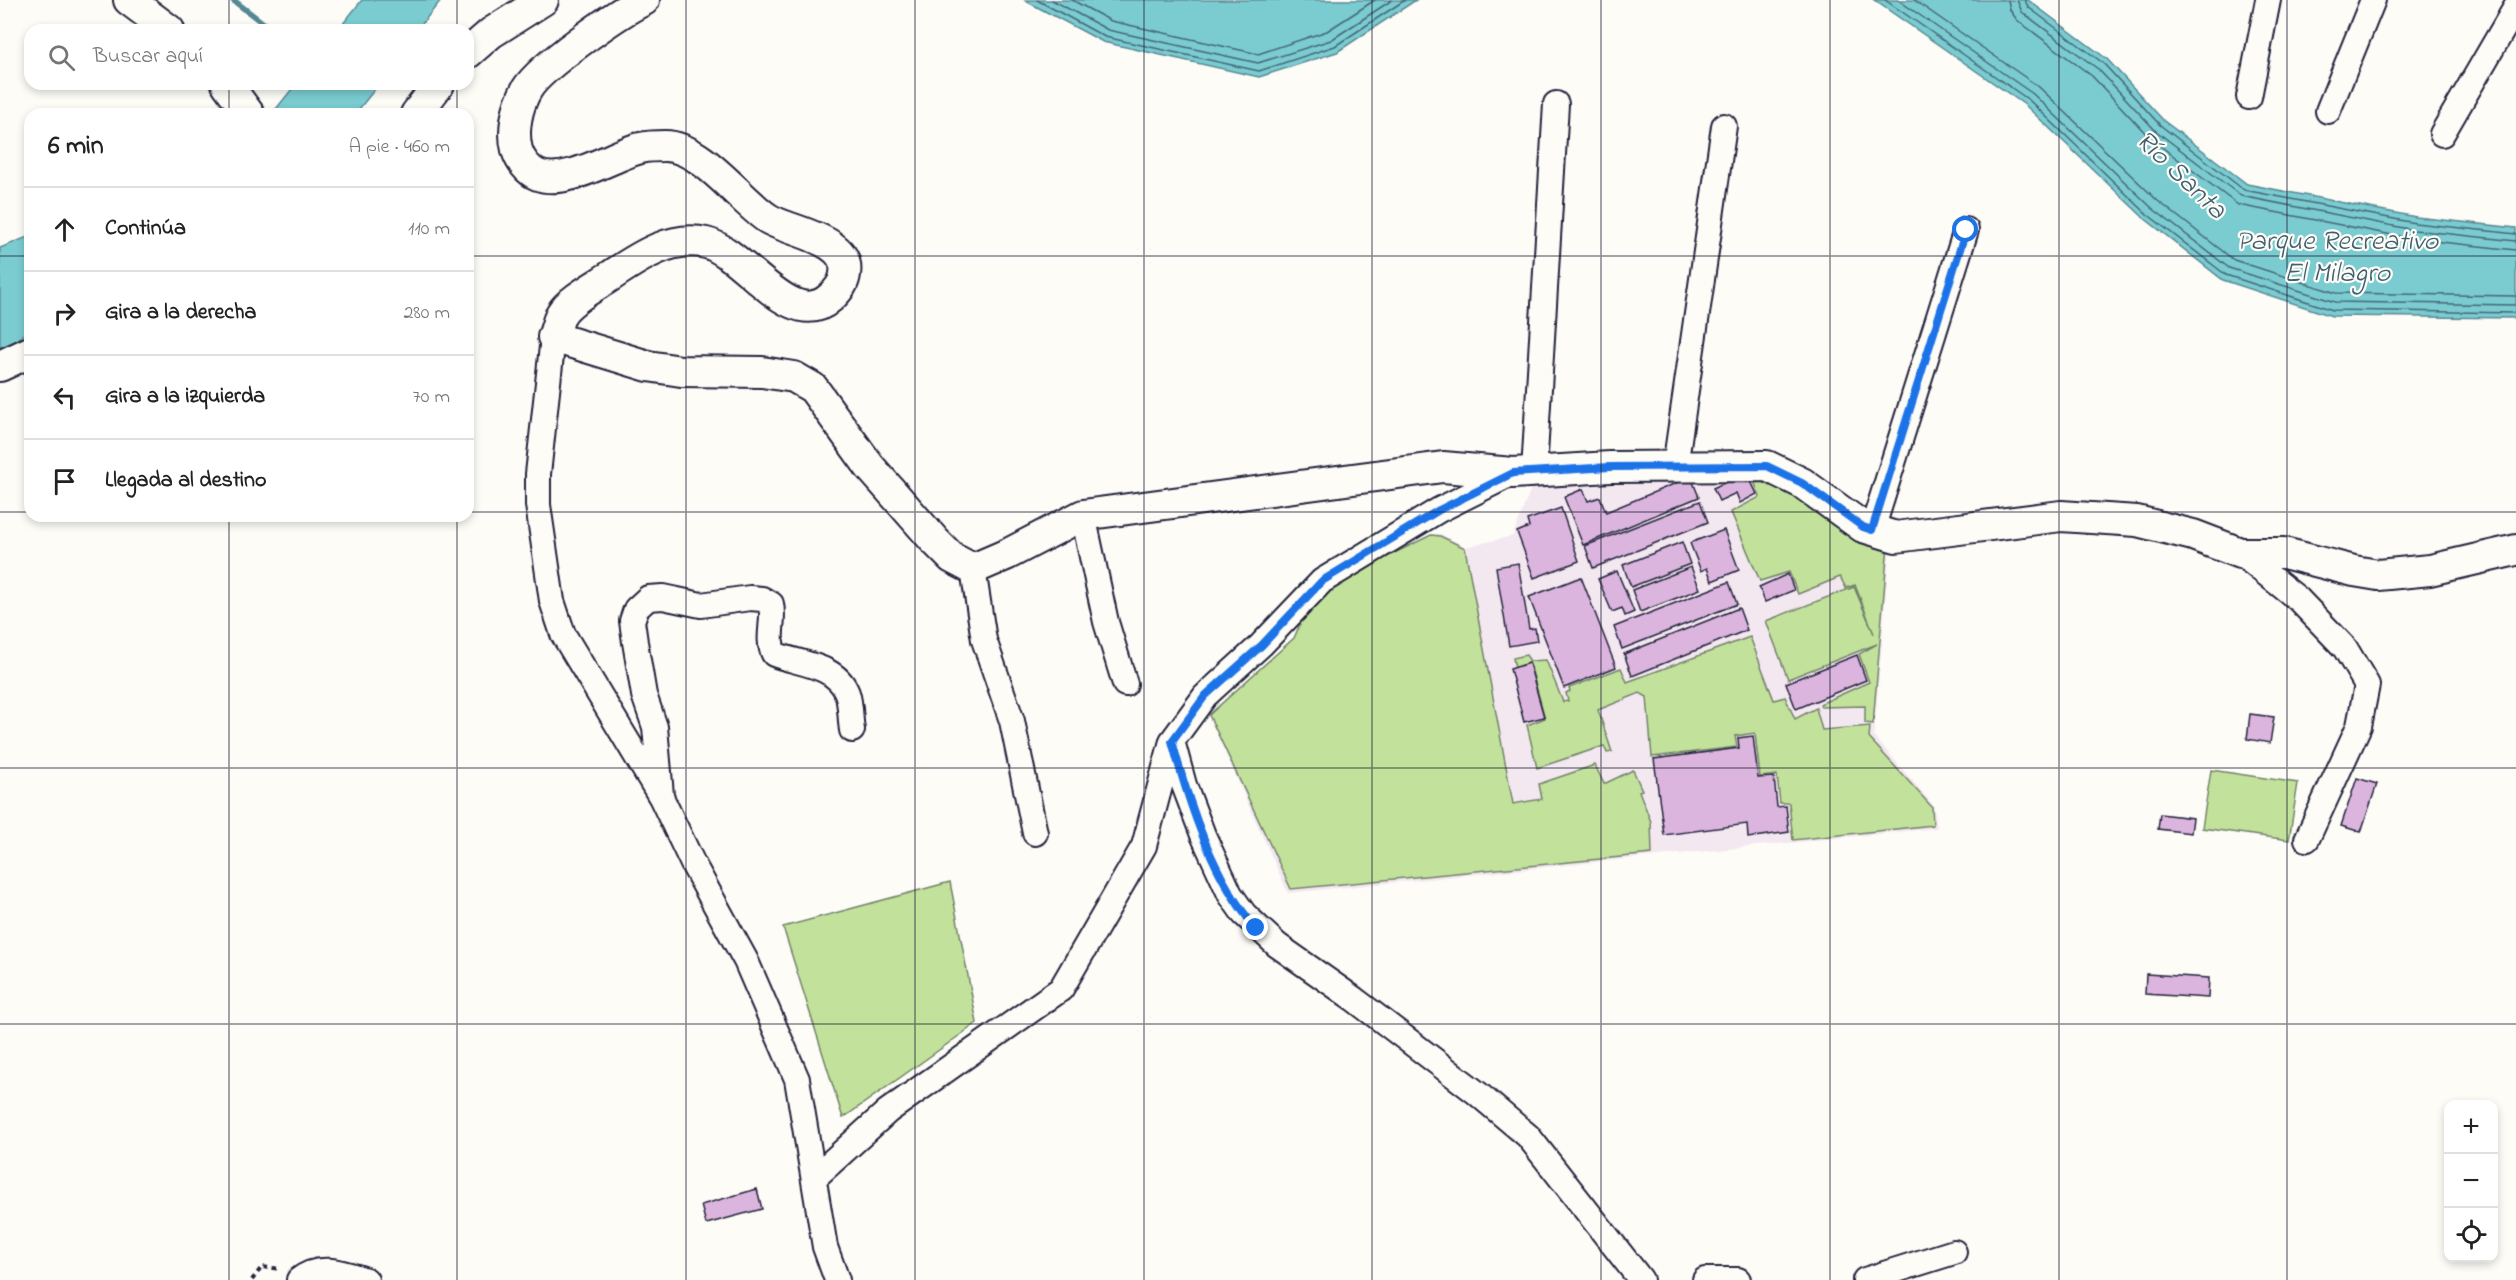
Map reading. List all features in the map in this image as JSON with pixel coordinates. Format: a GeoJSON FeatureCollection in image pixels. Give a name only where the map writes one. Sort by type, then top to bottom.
{"type":"FeatureCollection","features":[{"type":"Feature","properties":{"kind":"main road"},"geometry":{"type":"LineString","coordinates":[[129,0],[161,24]]}},
{"type":"Feature","properties":{"kind":"main road"},"geometry":{"type":"LineString","coordinates":[[474,48],[491,33],[543,0]]}},
{"type":"Feature","properties":{"kind":"main road"},"geometry":{"type":"LineString","coordinates":[[644,0],[566,51],[528,87],[516,117],[514,141],[520,160],[537,175],[558,178],[642,148],[668,146],[691,154],[768,219],[828,243],[842,257],[846,273],[839,290],[822,305],[803,307],[785,300],[726,252],[707,243],[689,242],[665,245],[644,254],[581,296],[562,312],[553,337],[648,366],[681,371],[762,372],[794,377],[813,388],[870,467],[935,541],[952,558],[973,569],[1008,554],[1083,514],[1443,467],[1523,473],[1610,467],[1767,466],[1802,483],[1863,527],[1896,537],[2061,516],[2137,521],[2193,535],[2240,553],[2284,553],[2378,575],[2430,570],[2516,550]]}},
{"type":"Feature","properties":{"kind":"main road"},"geometry":{"type":"LineString","coordinates":[[421,108],[434,90]]}},
{"type":"Feature","properties":{"kind":"main road"},"geometry":{"type":"LineString","coordinates":[[0,366],[24,355]]}},
{"type":"Feature","properties":{"kind":"street"},"geometry":{"type":"LineString","coordinates":[[2249,97],[2268,0]]}},
{"type":"Feature","properties":{"kind":"street"},"geometry":{"type":"LineString","coordinates":[[2328,111],[2373,0]]}},
{"type":"Feature","properties":{"kind":"street"},"geometry":{"type":"LineString","coordinates":[[2442,134],[2516,6],[2508,0]]}},
{"type":"Feature","properties":{"kind":"street"},"geometry":{"type":"LineString","coordinates":[[814,1178],[888,1111],[1061,989],[1144,846],[1172,741],[1205,696],[1262,645],[1322,581],[1439,510],[1523,473],[1556,104]]}},
{"type":"Feature","properties":{"kind":"street"},"geometry":{"type":"LineString","coordinates":[[1675,467],[1724,126]]}},
{"type":"Feature","properties":{"kind":"street"},"geometry":{"type":"LineString","coordinates":[[1872,530],[1966,230]]}},
{"type":"Feature","properties":{"kind":"street"},"geometry":{"type":"LineString","coordinates":[[553,337],[538,484],[538,504],[552,602],[563,634],[661,797],[693,864],[746,961],[797,1079],[825,1247],[837,1280]]}},
{"type":"Feature","properties":{"kind":"street"},"geometry":{"type":"LineString","coordinates":[[1083,514],[1106,621],[1125,684]]}},
{"type":"Feature","properties":{"kind":"street"},"geometry":{"type":"LineString","coordinates":[[2240,553],[2298,599],[2345,648],[2367,685],[2359,726],[2307,839]]}},
{"type":"Feature","properties":{"kind":"street"},"geometry":{"type":"LineString","coordinates":[[973,569],[984,640],[1012,721],[1035,833]]}},
{"type":"Feature","properties":{"kind":"street"},"geometry":{"type":"LineString","coordinates":[[661,797],[655,727],[644,695],[632,621],[636,609],[648,598],[663,597],[701,605],[750,598],[762,599],[771,604],[773,623],[770,638],[774,654],[823,669],[838,679],[847,693],[852,730]]}},
{"type":"Feature","properties":{"kind":"street"},"geometry":{"type":"LineString","coordinates":[[1172,741],[1184,785],[1203,835],[1230,894],[1244,914],[1277,945],[1354,999],[1528,1136],[1641,1280]]}},
{"type":"Feature","properties":{"kind":"street"},"geometry":{"type":"LineString","coordinates":[[1865,1280],[1954,1252]]}},
{"type":"Feature","properties":{"kind":"street"},"geometry":{"type":"LineString","coordinates":[[299,1280],[308,1273],[336,1270],[366,1280]]}},
{"type":"Feature","properties":{"kind":"street"},"geometry":{"type":"LineString","coordinates":[[1705,1280],[1738,1280]]}},
{"type":"Feature","properties":{"kind":"shaded area"},"geometry":{"type":"Polygon","coordinates":[[[1742,470],[1890,544],[1874,736],[1934,806],[1937,828],[1288,893],[1208,715],[1294,637],[1300,621],[1330,584],[1431,534],[1441,534],[1466,547],[1513,536],[1531,488],[1539,482],[1742,470]]]}},
{"type":"Feature","properties":{"kind":"green space"},"geometry":{"type":"Polygon","coordinates":[[[1751,473],[1888,544],[1873,724],[1865,723],[1865,706],[1821,707],[1820,704],[1869,682],[1859,654],[1877,644],[1788,679],[1766,621],[1854,587],[1874,634],[1855,585],[1846,588],[1840,577],[1798,594],[1789,572],[1760,581],[1731,512],[1760,497],[1751,473]]]}},
{"type":"Feature","properties":{"kind":"green space"},"geometry":{"type":"Polygon","coordinates":[[[1431,535],[1440,536],[1465,548],[1513,804],[1542,799],[1539,784],[1595,765],[1604,784],[1633,770],[1642,790],[1639,791],[1651,822],[1652,854],[1291,889],[1209,715],[1294,638],[1301,622],[1332,584],[1431,535]]]}},
{"type":"Feature","properties":{"kind":"green space"},"geometry":{"type":"Polygon","coordinates":[[[1750,637],[1774,700],[1785,697],[1795,719],[1816,708],[1822,730],[1870,726],[1869,738],[1932,807],[1933,825],[1793,840],[1789,803],[1780,803],[1777,775],[1760,777],[1755,733],[1735,736],[1737,747],[1652,757],[1647,697],[1640,693],[1598,710],[1612,752],[1607,753],[1604,746],[1537,768],[1527,725],[1545,718],[1530,664],[1515,668],[1513,658],[1526,655],[1530,661],[1546,660],[1563,702],[1568,701],[1566,693],[1570,691],[1569,688],[1621,668],[1627,682],[1750,637]]]}},
{"type":"Feature","properties":{"kind":"green space"},"geometry":{"type":"Polygon","coordinates":[[[2211,770],[2298,783],[2289,840],[2202,828],[2211,770]]]}},
{"type":"Feature","properties":{"kind":"green space"},"geometry":{"type":"Polygon","coordinates":[[[950,882],[977,1023],[843,1118],[783,927],[950,882]]]}},
{"type":"Feature","properties":{"kind":"water"},"geometry":{"type":"Polygon","coordinates":[[[362,0],[441,0],[422,24],[343,24],[362,0]]]}},
{"type":"Feature","properties":{"kind":"water"},"geometry":{"type":"Polygon","coordinates":[[[1024,0],[1416,0],[1337,52],[1259,77],[1103,42],[1024,0]]]}},
{"type":"Feature","properties":{"kind":"water","name":"Parque Recreativo El Milagro"},"geometry":{"type":"Polygon","coordinates":[[[1874,0],[2028,0],[2107,59],[2164,121],[2247,184],[2416,217],[2516,228],[2516,318],[2332,316],[2223,280],[2144,218],[2025,105],[1874,0]]]}},
{"type":"Feature","properties":{"kind":"water"},"geometry":{"type":"Polygon","coordinates":[[[291,90],[374,90],[360,108],[277,108],[291,90]]]}},
{"type":"Feature","properties":{"kind":"water"},"geometry":{"type":"Polygon","coordinates":[[[24,238],[24,334],[0,351],[0,248],[24,238]]]}},
{"type":"Feature","properties":{"kind":"building"},"geometry":{"type":"Polygon","coordinates":[[[1747,473],[1757,494],[1740,503],[1736,493],[1719,501],[1713,488],[1747,473]]]}},
{"type":"Feature","properties":{"kind":"building"},"geometry":{"type":"Polygon","coordinates":[[[1691,477],[1699,497],[1583,545],[1564,497],[1583,489],[1588,501],[1600,497],[1606,512],[1691,477]]]}},
{"type":"Feature","properties":{"kind":"building"},"geometry":{"type":"Polygon","coordinates":[[[1700,501],[1708,522],[1593,568],[1585,546],[1700,501]]]}},
{"type":"Feature","properties":{"kind":"building"},"geometry":{"type":"Polygon","coordinates":[[[1561,508],[1579,561],[1534,578],[1517,532],[1529,527],[1527,520],[1561,508]]]}},
{"type":"Feature","properties":{"kind":"building"},"geometry":{"type":"Polygon","coordinates":[[[1724,530],[1739,570],[1712,581],[1707,568],[1701,571],[1690,543],[1724,530]]]}},
{"type":"Feature","properties":{"kind":"building"},"geometry":{"type":"Polygon","coordinates":[[[1682,542],[1690,564],[1631,587],[1623,565],[1682,542]]]}},
{"type":"Feature","properties":{"kind":"building"},"geometry":{"type":"Polygon","coordinates":[[[1518,563],[1529,629],[1535,628],[1537,641],[1509,646],[1496,567],[1518,563]]]}},
{"type":"Feature","properties":{"kind":"building"},"geometry":{"type":"Polygon","coordinates":[[[1691,567],[1700,589],[1640,612],[1632,590],[1691,567]]]}},
{"type":"Feature","properties":{"kind":"building"},"geometry":{"type":"Polygon","coordinates":[[[1617,571],[1634,612],[1625,616],[1622,608],[1612,612],[1598,579],[1617,571]]]}},
{"type":"Feature","properties":{"kind":"building"},"geometry":{"type":"Polygon","coordinates":[[[1788,574],[1794,590],[1765,602],[1759,587],[1788,574]]]}},
{"type":"Feature","properties":{"kind":"building"},"geometry":{"type":"Polygon","coordinates":[[[1581,577],[1616,667],[1564,688],[1529,597],[1581,577]]]}},
{"type":"Feature","properties":{"kind":"building"},"geometry":{"type":"Polygon","coordinates":[[[1729,582],[1737,604],[1622,649],[1614,627],[1729,582]]]}},
{"type":"Feature","properties":{"kind":"building"},"geometry":{"type":"Polygon","coordinates":[[[1739,608],[1747,630],[1632,676],[1624,654],[1739,608]]]}},
{"type":"Feature","properties":{"kind":"building"},"geometry":{"type":"Polygon","coordinates":[[[1857,655],[1866,680],[1796,709],[1786,683],[1857,655]]]}},
{"type":"Feature","properties":{"kind":"building"},"geometry":{"type":"Polygon","coordinates":[[[1529,663],[1544,717],[1524,722],[1510,669],[1529,663]]]}},
{"type":"Feature","properties":{"kind":"building"},"geometry":{"type":"Polygon","coordinates":[[[2250,714],[2274,717],[2270,743],[2247,739],[2250,714]]]}},
{"type":"Feature","properties":{"kind":"building"},"geometry":{"type":"Polygon","coordinates":[[[1753,736],[1758,778],[1774,777],[1777,807],[1786,806],[1789,832],[1748,838],[1747,824],[1664,835],[1654,759],[1739,748],[1738,738],[1753,736]]]}},
{"type":"Feature","properties":{"kind":"building"},"geometry":{"type":"Polygon","coordinates":[[[2357,778],[2377,784],[2361,832],[2341,826],[2357,778]]]}},
{"type":"Feature","properties":{"kind":"building"},"geometry":{"type":"Polygon","coordinates":[[[2160,814],[2193,818],[2191,833],[2158,829],[2160,814]]]}},
{"type":"Feature","properties":{"kind":"building"},"geometry":{"type":"Polygon","coordinates":[[[2146,974],[2209,978],[2208,998],[2145,994],[2146,974]]]}},
{"type":"Feature","properties":{"kind":"building"},"geometry":{"type":"Polygon","coordinates":[[[757,1189],[762,1209],[706,1224],[701,1205],[757,1189]]]}},
{"type":"Feature","properties":{"kind":"waterway"},"geometry":{"type":"LineString","coordinates":[[233,0],[264,24]]}},
{"type":"Feature","properties":{"kind":"route"},"geometry":{"type":"LineString","coordinates":[[1256,928],[1230,894],[1203,835],[1184,785],[1172,741],[1205,696],[1262,645],[1322,581],[1439,510],[1513,473],[1610,467],[1767,466],[1802,483],[1863,527],[1872,530],[1966,230]]}},
{"type":"Feature","properties":{"kind":"water label","name":"Río Santa"},"geometry":{"type":"Point","coordinates":[2180,176]}}]}
